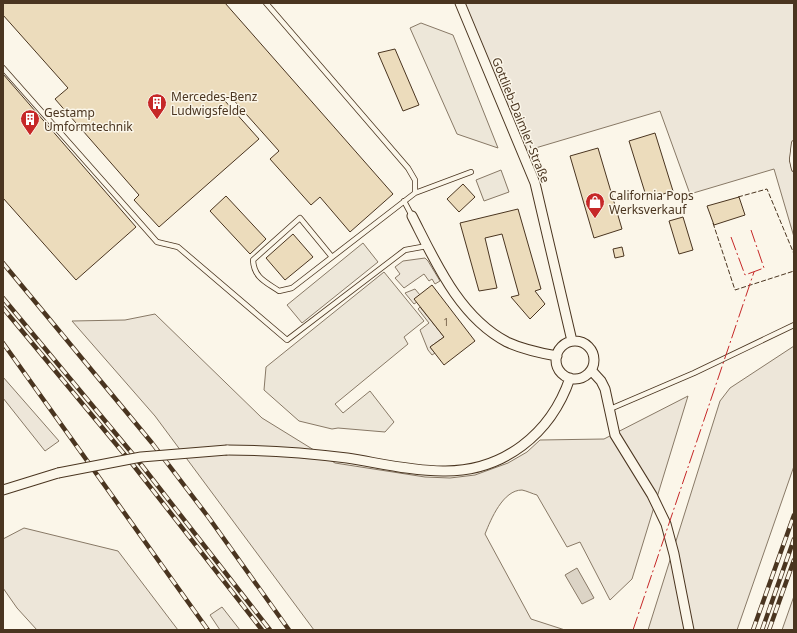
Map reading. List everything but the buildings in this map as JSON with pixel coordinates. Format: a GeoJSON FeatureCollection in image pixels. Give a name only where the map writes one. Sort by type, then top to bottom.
{"type":"FeatureCollection","features":[{"type":"Feature","properties":{"kind":"street","name":"Gottlieb-Daimler-Straße"},"geometry":{"type":"LineString","coordinates":[[460,3],[535,183],[572,341]]}},
{"type":"Feature","properties":{"kind":"street"},"geometry":{"type":"LineString","coordinates":[[412,216],[427,246],[458,297],[478,321],[507,342],[537,352],[557,356]]}},
{"type":"Feature","properties":{"kind":"street"},"geometry":{"type":"LineString","coordinates":[[572,341],[584,343],[592,351],[594,361],[591,370],[582,378],[570,378],[561,372],[558,367],[557,356],[562,346],[572,341]]}},
{"type":"Feature","properties":{"kind":"street"},"geometry":{"type":"LineString","coordinates":[[591,370],[601,380],[610,409],[615,435],[652,495],[666,524],[677,568],[689,630]]}},
{"type":"Feature","properties":{"kind":"street"},"geometry":{"type":"LineString","coordinates":[[3,490],[58,473],[141,457],[227,450],[273,451],[320,455],[431,471],[472,469],[505,458],[536,436],[555,412],[570,378]]}},
{"type":"Feature","properties":{"kind":"lane"},"geometry":{"type":"LineString","coordinates":[[266,3],[408,168],[415,180],[415,192]]}},
{"type":"Feature","properties":{"kind":"lane"},"geometry":{"type":"LineString","coordinates":[[3,68],[157,242],[178,247],[287,340],[405,250],[427,246]]}},
{"type":"Feature","properties":{"kind":"lane"},"geometry":{"type":"LineString","coordinates":[[794,143],[792,160],[794,169]]}},
{"type":"Feature","properties":{"kind":"lane"},"geometry":{"type":"LineString","coordinates":[[332,256],[300,218],[253,260],[254,270],[263,280],[279,291],[292,288],[415,192],[471,172]]}},
{"type":"Feature","properties":{"kind":"lane"},"geometry":{"type":"LineString","coordinates":[[404,201],[412,216]]}},
{"type":"Feature","properties":{"kind":"lane"},"geometry":{"type":"LineString","coordinates":[[610,409],[694,373],[794,325]]}},
{"type":"Feature","properties":{"kind":"shaded area"},"geometry":{"type":"Polygon","coordinates":[[[460,3],[794,3],[794,237],[774,169],[690,194],[660,111],[522,152],[460,3]]]}},
{"type":"Feature","properties":{"kind":"shaded area"},"geometry":{"type":"Polygon","coordinates":[[[421,23],[453,35],[498,148],[457,134],[410,28],[421,23]]]}},
{"type":"Feature","properties":{"kind":"shaded area"},"geometry":{"type":"Polygon","coordinates":[[[501,170],[509,192],[484,201],[476,180],[501,170]]]}},
{"type":"Feature","properties":{"kind":"shaded area"},"geometry":{"type":"Polygon","coordinates":[[[363,243],[378,262],[302,323],[287,305],[363,243]]]}},
{"type":"Feature","properties":{"kind":"shaded area"},"geometry":{"type":"Polygon","coordinates":[[[425,258],[440,281],[435,284],[432,279],[429,281],[424,274],[404,288],[395,278],[400,274],[395,267],[403,261],[425,258]]]}},
{"type":"Feature","properties":{"kind":"shaded area"},"geometry":{"type":"Polygon","coordinates":[[[384,272],[424,321],[404,337],[408,344],[335,404],[343,413],[370,391],[394,422],[385,432],[338,428],[332,429],[299,421],[264,390],[266,367],[384,272]]]}},
{"type":"Feature","properties":{"kind":"shaded area"},"geometry":{"type":"Polygon","coordinates":[[[415,289],[420,295],[414,299],[417,302],[414,304],[405,293],[415,289]]]}},
{"type":"Feature","properties":{"kind":"shaded area"},"geometry":{"type":"Polygon","coordinates":[[[420,307],[444,337],[430,347],[435,353],[432,355],[428,350],[420,330],[429,323],[418,309],[420,307]]]}},
{"type":"Feature","properties":{"kind":"shaded area"},"geometry":{"type":"Polygon","coordinates":[[[155,314],[262,418],[335,463],[425,477],[450,478],[475,475],[508,463],[527,452],[540,440],[604,439],[688,396],[632,579],[610,600],[580,542],[567,547],[537,495],[522,490],[515,491],[504,500],[494,513],[485,534],[531,619],[565,630],[314,630],[155,416],[72,321],[125,320],[155,314]]]}},
{"type":"Feature","properties":{"kind":"shaded area"},"geometry":{"type":"Polygon","coordinates":[[[794,346],[794,466],[737,630],[648,630],[720,401],[730,388],[794,346]]]}},
{"type":"Feature","properties":{"kind":"shaded area"},"geometry":{"type":"Polygon","coordinates":[[[3,377],[59,441],[45,451],[3,398],[3,377]]]}},
{"type":"Feature","properties":{"kind":"shaded area"},"geometry":{"type":"Polygon","coordinates":[[[24,528],[118,551],[178,630],[37,630],[17,608],[3,588],[3,539],[24,528]]]}},
{"type":"Feature","properties":{"kind":"shaded area"},"geometry":{"type":"Polygon","coordinates":[[[577,568],[594,598],[582,604],[565,575],[577,568]]]}},
{"type":"Feature","properties":{"kind":"shaded area"},"geometry":{"type":"Polygon","coordinates":[[[794,596],[794,630],[782,630],[794,596]]]}},
{"type":"Feature","properties":{"kind":"shaded area"},"geometry":{"type":"Polygon","coordinates":[[[222,607],[240,630],[220,630],[210,615],[222,607]]]}},
{"type":"Feature","properties":{"kind":"railway"},"geometry":{"type":"LineString","coordinates":[[3,263],[152,443],[209,518],[289,630]]}},
{"type":"Feature","properties":{"kind":"railway"},"geometry":{"type":"LineString","coordinates":[[3,298],[136,458],[270,630]]}},
{"type":"Feature","properties":{"kind":"railway"},"geometry":{"type":"LineString","coordinates":[[3,308],[130,461],[262,630]]}},
{"type":"Feature","properties":{"kind":"railway"},"geometry":{"type":"LineString","coordinates":[[3,343],[208,630]]}},
{"type":"Feature","properties":{"kind":"railway"},"geometry":{"type":"LineString","coordinates":[[753,630],[794,515]]}},
{"type":"Feature","properties":{"kind":"railway"},"geometry":{"type":"LineString","coordinates":[[762,630],[794,539]]}},
{"type":"Feature","properties":{"kind":"railway"},"geometry":{"type":"LineString","coordinates":[[769,630],[794,560]]}},
{"type":"Feature","properties":{"kind":"fence"},"geometry":{"type":"LineString","coordinates":[[738,197],[767,189],[794,254]]}},
{"type":"Feature","properties":{"kind":"fence"},"geometry":{"type":"LineString","coordinates":[[713,223],[735,290],[794,271]]}},
{"type":"Feature","properties":{"kind":"power"},"geometry":{"type":"LineString","coordinates":[[731,237],[745,275],[764,268],[751,230]]}},
{"type":"Feature","properties":{"kind":"power"},"geometry":{"type":"LineString","coordinates":[[633,630],[754,272]]}},
{"type":"Feature","properties":{"kind":"place","name":"Mercedes-Benz Ludwigsfelde"},"geometry":{"type":"Point","coordinates":[157,120]}},
{"type":"Feature","properties":{"kind":"place","name":"Gestamp Umformtechnik"},"geometry":{"type":"Point","coordinates":[30,136]}},
{"type":"Feature","properties":{"kind":"place","name":"California Pops Werksverkauf"},"geometry":{"type":"Point","coordinates":[595,219]}}]}
